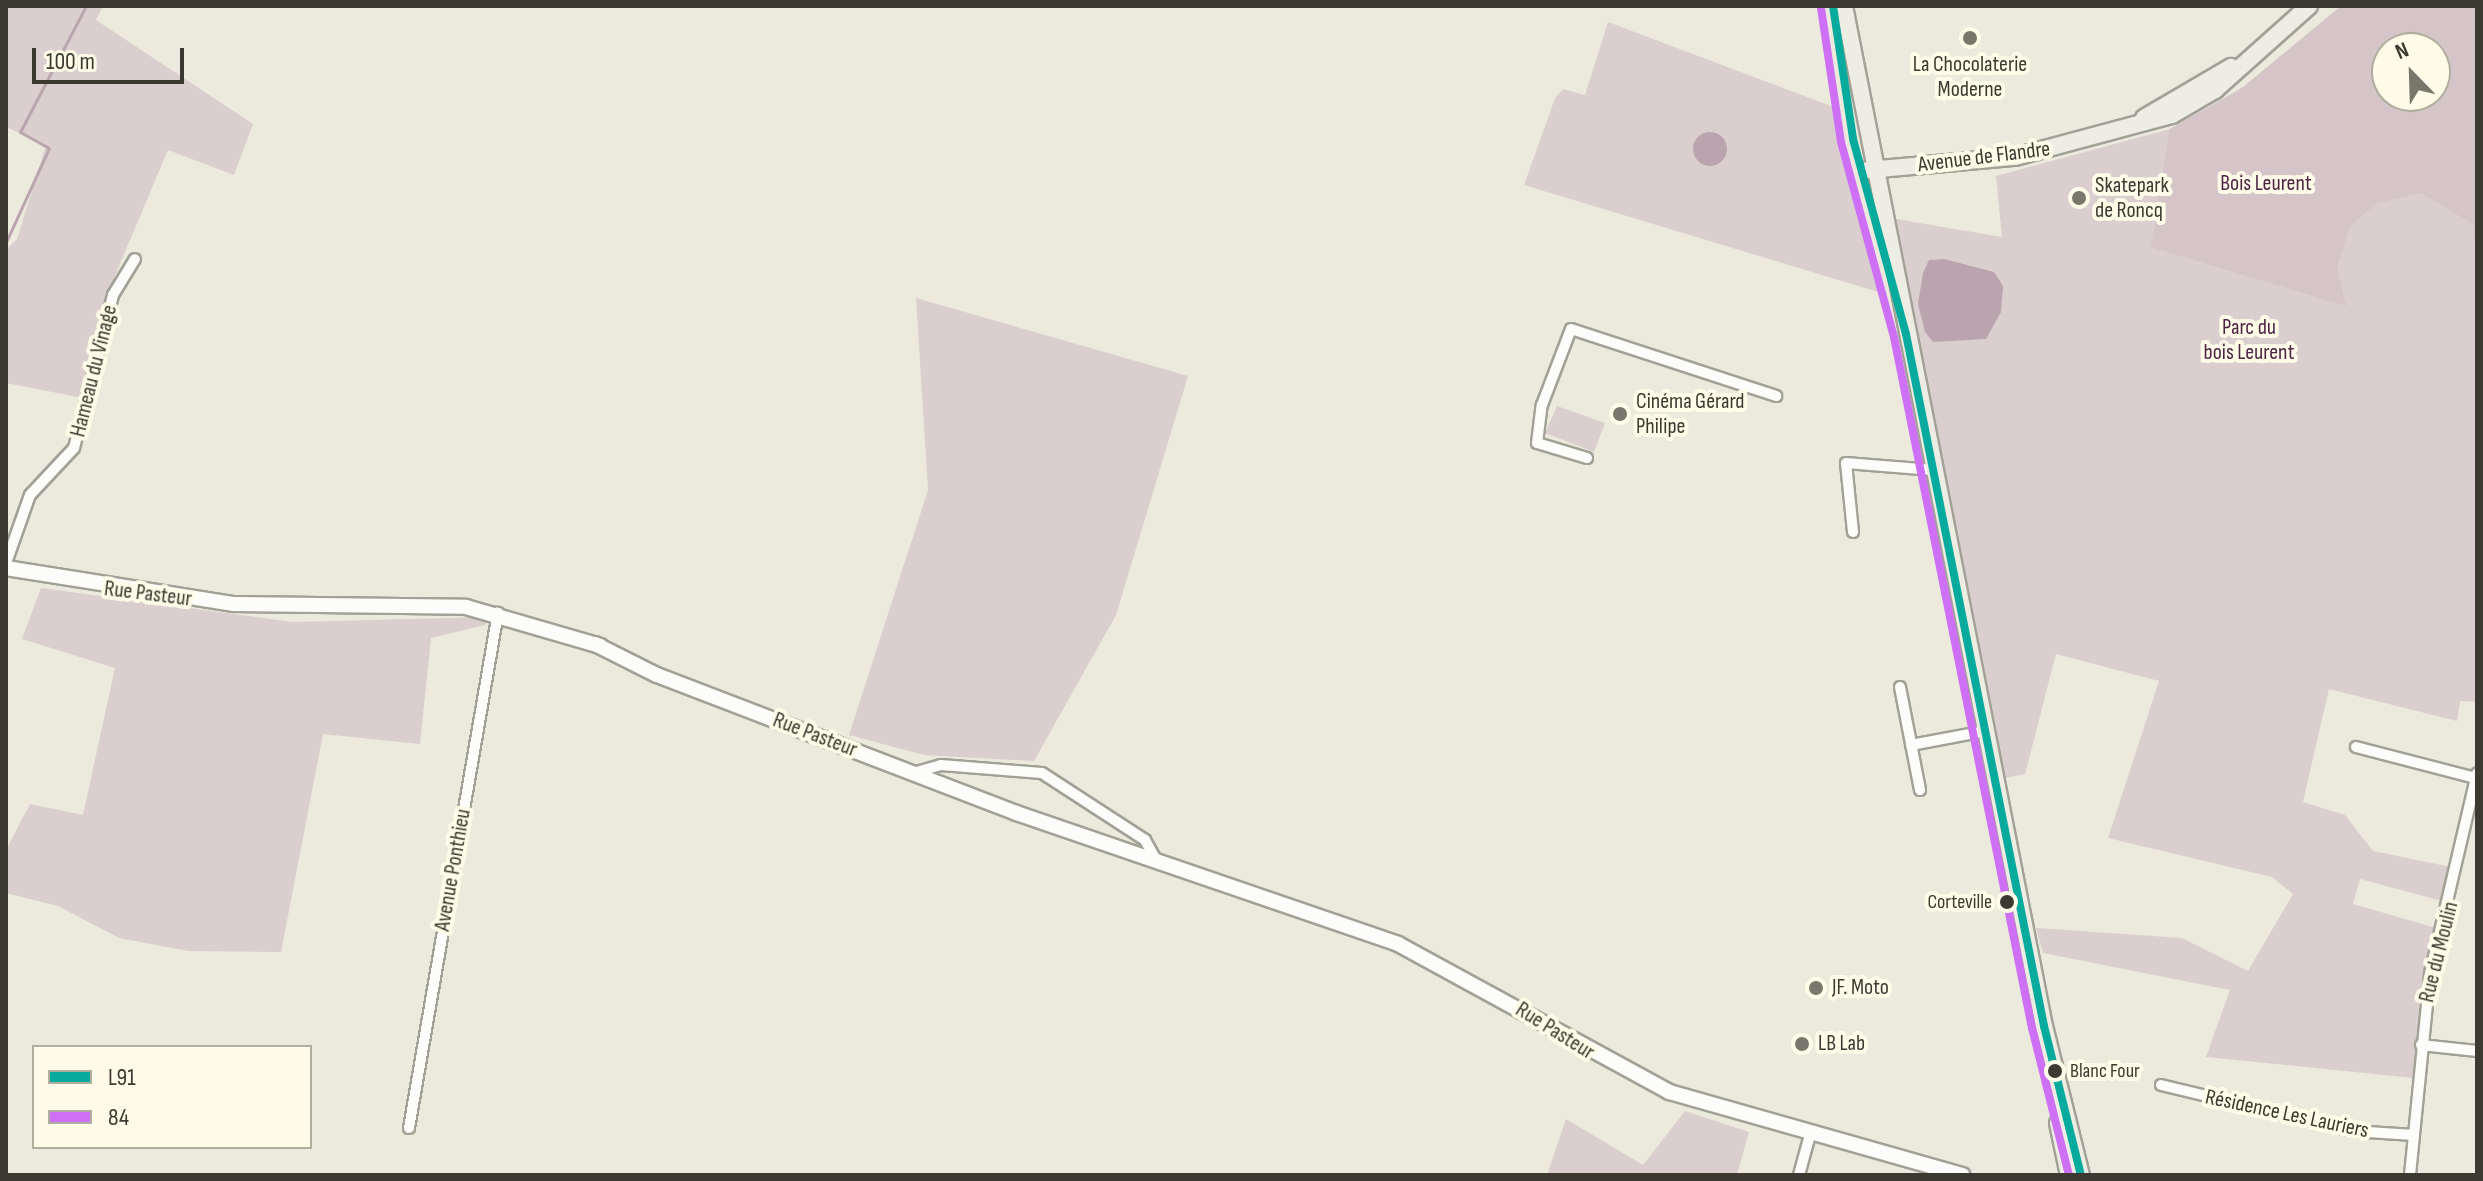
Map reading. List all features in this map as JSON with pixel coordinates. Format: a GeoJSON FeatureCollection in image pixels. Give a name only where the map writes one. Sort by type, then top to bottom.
{"type":"FeatureCollection","features":[{"type":"Feature","properties":{"kind":"main road"},"geometry":{"type":"LineString","coordinates":[[1836,6],[2044,1026],[2069,1175]]}},
{"type":"Feature","properties":{"kind":"main road"},"geometry":{"type":"LineString","coordinates":[[1844,6],[1870,169]]}},
{"type":"Feature","properties":{"kind":"main road","name":"Avenue de Flandre"},"geometry":{"type":"LineString","coordinates":[[1870,169],[1995,160],[2102,136],[2256,51],[2309,6]]}},
{"type":"Feature","properties":{"kind":"main road","name":"Rue Pasteur"},"geometry":{"type":"LineString","coordinates":[[6,566],[162,596],[345,612],[401,604],[498,613],[595,644],[718,697],[913,773],[1422,954],[1669,1092],[1962,1175]]}},
{"type":"Feature","properties":{"kind":"main road"},"geometry":{"type":"LineString","coordinates":[[2044,1026],[2081,1175]]}},
{"type":"Feature","properties":{"kind":"street","name":"Hameau du Vinage"},"geometry":{"type":"LineString","coordinates":[[6,566],[27,501],[77,443],[113,295],[135,259]]}},
{"type":"Feature","properties":{"kind":"street"},"geometry":{"type":"LineString","coordinates":[[1587,458],[1537,443],[1542,405],[1571,329],[1776,396]]}},
{"type":"Feature","properties":{"kind":"street"},"geometry":{"type":"LineString","coordinates":[[1853,532],[1846,463],[1933,470]]}},
{"type":"Feature","properties":{"kind":"street","name":"Avenue Ponthieu"},"geometry":{"type":"LineString","coordinates":[[409,1128],[498,613]]}},
{"type":"Feature","properties":{"kind":"street"},"geometry":{"type":"LineString","coordinates":[[1900,687],[1920,790]]}},
{"type":"Feature","properties":{"kind":"street"},"geometry":{"type":"LineString","coordinates":[[1911,745],[1985,731]]}},
{"type":"Feature","properties":{"kind":"street","name":"Rue du Moulin"},"geometry":{"type":"LineString","coordinates":[[2356,747],[2477,776],[2431,964],[2410,1175]]}},
{"type":"Feature","properties":{"kind":"street"},"geometry":{"type":"LineString","coordinates":[[913,773],[941,765],[1042,773],[1145,840],[1157,862]]}},
{"type":"Feature","properties":{"kind":"street"},"geometry":{"type":"LineString","coordinates":[[2421,1045],[2477,1051]]}},
{"type":"Feature","properties":{"kind":"street","name":"Résidence Les Lauriers"},"geometry":{"type":"LineString","coordinates":[[2161,1085],[2352,1131],[2414,1135]]}},
{"type":"Feature","properties":{"kind":"street"},"geometry":{"type":"LineString","coordinates":[[1799,1175],[1811,1131]]}},
{"type":"Feature","properties":{"kind":"green space"},"geometry":{"type":"Polygon","coordinates":[[[6,6],[103,6],[96,20],[253,124],[234,175],[168,150],[114,278],[83,398],[6,383],[6,250],[17,239],[46,145],[6,127],[6,6]]]}},
{"type":"Feature","properties":{"kind":"green space","name":"Bois Leurent"},"geometry":{"type":"Polygon","coordinates":[[[2341,6],[2476,6],[2477,257],[2473,224],[2421,193],[2377,203],[2350,226],[2337,268],[2346,306],[2151,247],[2170,129],[2237,92],[2341,6]]]}},
{"type":"Feature","properties":{"kind":"green space"},"geometry":{"type":"Polygon","coordinates":[[[1608,22],[1834,107],[1885,294],[1524,185],[1555,98],[1563,89],[1585,95],[1608,22]]]}},
{"type":"Feature","properties":{"kind":"green space","name":"Parc du bois Leurent"},"geometry":{"type":"Polygon","coordinates":[[[2322,41],[2371,86],[2371,112],[2400,112],[2477,183],[2477,702],[2460,701],[2457,721],[2329,689],[2303,802],[2345,815],[2373,851],[2451,867],[2442,901],[2360,879],[2353,904],[2436,928],[2413,1078],[2206,1057],[2230,990],[2043,953],[2036,928],[2182,938],[2248,971],[2293,894],[2272,877],[2108,838],[2159,681],[2056,654],[2025,774],[2005,778],[1896,219],[2002,237],[1996,176],[2170,129],[2322,41]]]}},
{"type":"Feature","properties":{"kind":"green space"},"geometry":{"type":"Polygon","coordinates":[[[916,298],[1188,376],[1116,615],[1034,761],[924,755],[849,735],[928,490],[916,298]]]}},
{"type":"Feature","properties":{"kind":"green space"},"geometry":{"type":"Polygon","coordinates":[[[1557,406],[1605,423],[1594,452],[1545,433],[1557,406]]]}},
{"type":"Feature","properties":{"kind":"green space"},"geometry":{"type":"Polygon","coordinates":[[[41,588],[293,622],[488,617],[485,625],[431,638],[420,744],[323,734],[281,952],[188,951],[119,938],[58,906],[6,893],[6,850],[30,804],[83,815],[115,668],[22,639],[41,588]]]}},
{"type":"Feature","properties":{"kind":"green space"},"geometry":{"type":"Polygon","coordinates":[[[1685,1111],[1749,1132],[1737,1175],[1547,1175],[1566,1119],[1643,1165],[1685,1111]]]}},
{"type":"Feature","properties":{"kind":"shaded area"},"geometry":{"type":"Polygon","coordinates":[[[1710,132],[1722,137],[1727,149],[1722,161],[1710,166],[1698,161],[1693,149],[1698,137],[1710,132]]]}},
{"type":"Feature","properties":{"kind":"shaded area"},"geometry":{"type":"Polygon","coordinates":[[[1944,259],[1994,272],[2003,286],[2001,312],[1986,339],[1933,342],[1925,332],[1918,304],[1923,273],[1929,260],[1944,259]]]}},
{"type":"Feature","properties":{"kind":"waterway"},"geometry":{"type":"LineString","coordinates":[[6,242],[49,148],[20,132],[86,6]]}},
{"type":"Feature","properties":{"kind":"transit line","name":"L91"},"geometry":{"type":"LineString","coordinates":[[1833,6],[1853,139],[1906,334],[2044,1026],[2081,1175]]}},
{"type":"Feature","properties":{"kind":"transit line","name":"84"},"geometry":{"type":"LineString","coordinates":[[1821,8],[1841,142],[1894,337],[2032,1028],[2069,1175]]}},
{"type":"Feature","properties":{"kind":"place","name":"La Chocolaterie Moderne"},"geometry":{"type":"Point","coordinates":[1970,38]}},
{"type":"Feature","properties":{"kind":"place","name":"Skatepark de Roncq"},"geometry":{"type":"Point","coordinates":[2079,198]}},
{"type":"Feature","properties":{"kind":"place","name":"Cinéma Gérard Philipe"},"geometry":{"type":"Point","coordinates":[1620,414]}},
{"type":"Feature","properties":{"kind":"place","name":"Corteville"},"geometry":{"type":"Point","coordinates":[2007,902]}},
{"type":"Feature","properties":{"kind":"place","name":"JF. Moto"},"geometry":{"type":"Point","coordinates":[1816,988]}},
{"type":"Feature","properties":{"kind":"place","name":"LB Lab"},"geometry":{"type":"Point","coordinates":[1802,1044]}},
{"type":"Feature","properties":{"kind":"place","name":"Blanc Four"},"geometry":{"type":"Point","coordinates":[2055,1071]}}]}
